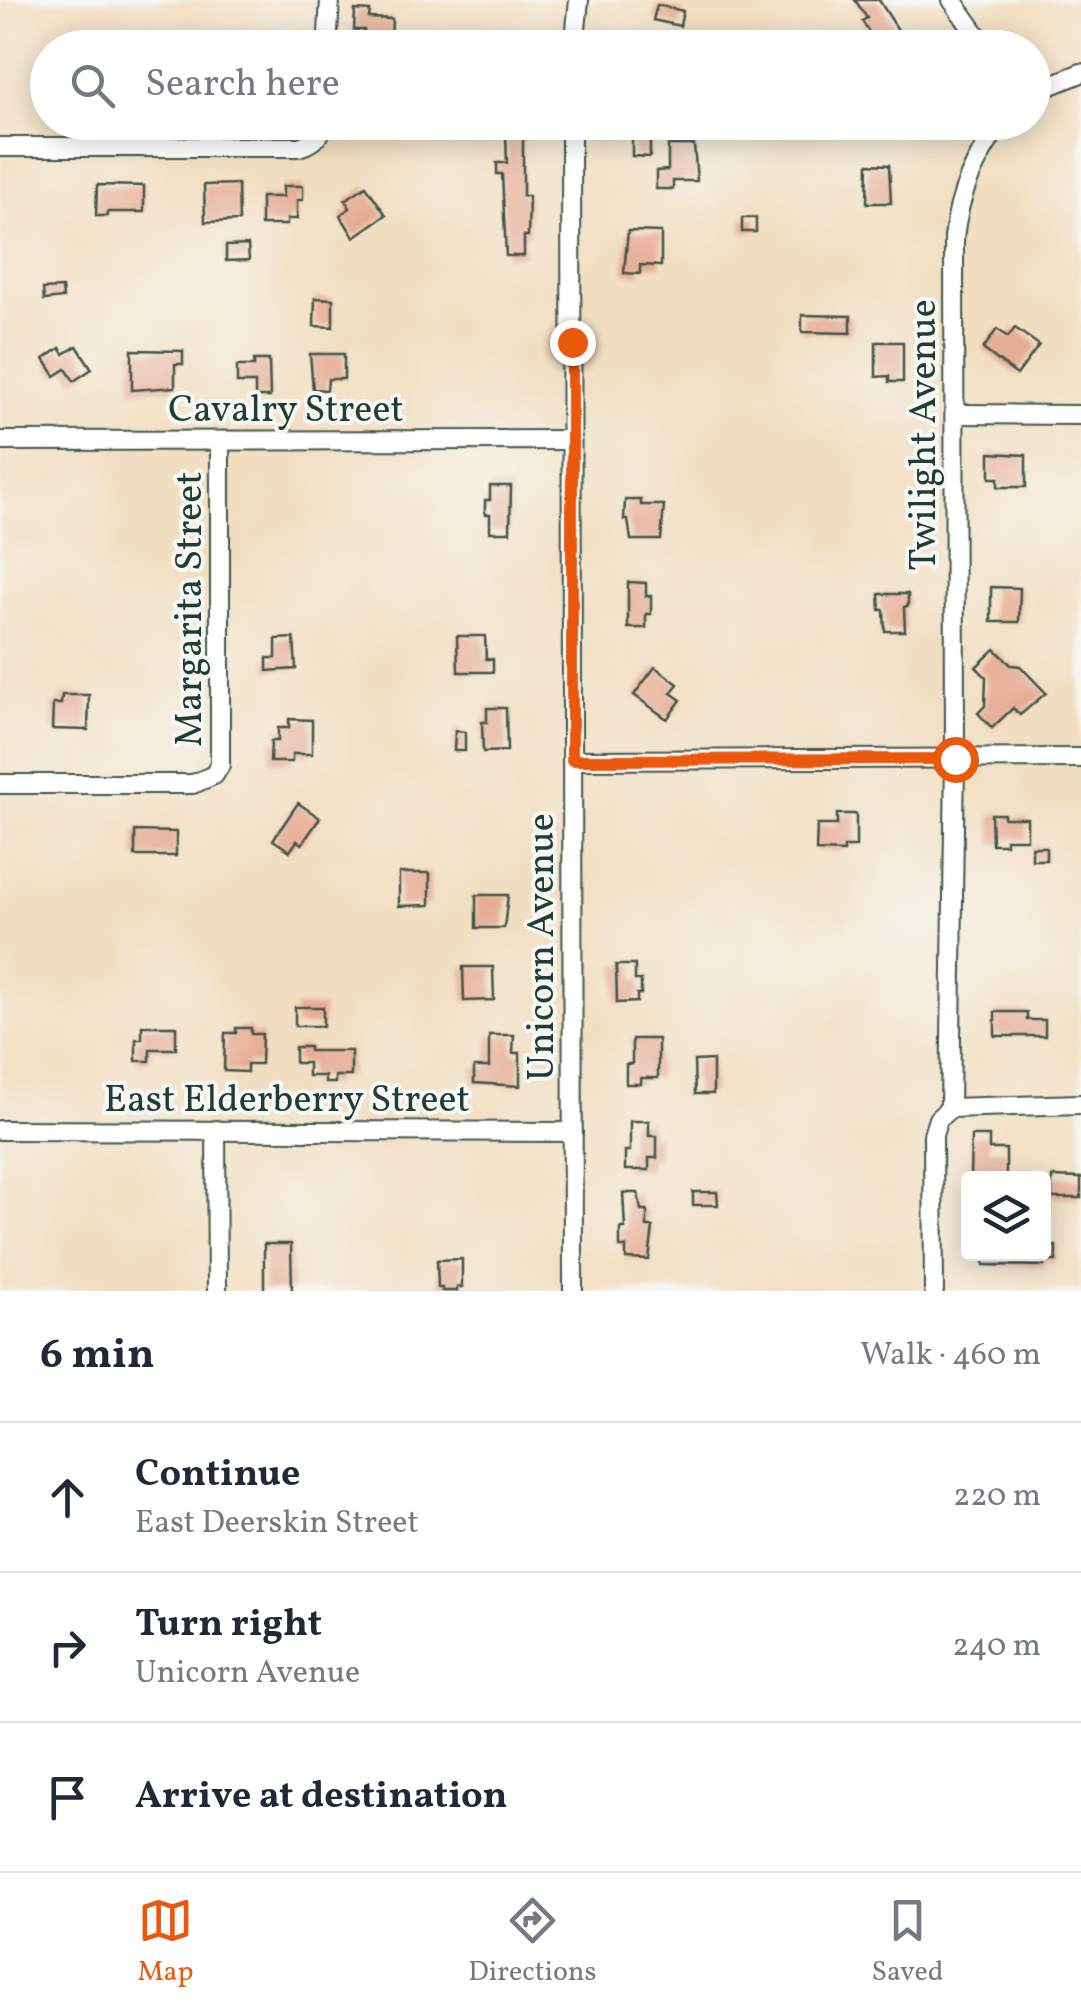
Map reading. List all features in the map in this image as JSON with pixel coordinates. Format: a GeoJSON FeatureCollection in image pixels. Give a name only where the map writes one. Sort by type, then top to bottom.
{"type":"FeatureCollection","features":[{"type":"Feature","properties":{"kind":"street"},"geometry":{"type":"LineString","coordinates":[[328,30],[330,0]]}},
{"type":"Feature","properties":{"kind":"street"},"geometry":{"type":"LineString","coordinates":[[576,30],[579,0]]}},
{"type":"Feature","properties":{"kind":"street"},"geometry":{"type":"LineString","coordinates":[[952,0],[973,30]]}},
{"type":"Feature","properties":{"kind":"street"},"geometry":{"type":"LineString","coordinates":[[1051,85],[1081,73]]}},
{"type":"Feature","properties":{"kind":"street"},"geometry":{"type":"LineString","coordinates":[[0,147],[298,147],[312,140]]}},
{"type":"Feature","properties":{"kind":"street","name":"Unicorn Avenue"},"geometry":{"type":"LineString","coordinates":[[571,140],[573,1291]]}},
{"type":"Feature","properties":{"kind":"street","name":"Twilight Avenue"},"geometry":{"type":"LineString","coordinates":[[950,1108],[957,211],[965,182],[988,140]]}},
{"type":"Feature","properties":{"kind":"street"},"geometry":{"type":"LineString","coordinates":[[955,414],[1081,415]]}},
{"type":"Feature","properties":{"kind":"street","name":"Cavalry Street"},"geometry":{"type":"LineString","coordinates":[[0,441],[572,440]]}},
{"type":"Feature","properties":{"kind":"street","name":"Margarita Street"},"geometry":{"type":"LineString","coordinates":[[0,784],[192,784],[214,775],[222,756],[220,441]]}},
{"type":"Feature","properties":{"kind":"street"},"geometry":{"type":"LineString","coordinates":[[572,760],[1081,758]]}},
{"type":"Feature","properties":{"kind":"street"},"geometry":{"type":"LineString","coordinates":[[934,1291],[933,1136],[938,1119],[950,1108],[1081,1104]]}},
{"type":"Feature","properties":{"kind":"street","name":"East Elderberry Street"},"geometry":{"type":"LineString","coordinates":[[0,1130],[573,1132]]}},
{"type":"Feature","properties":{"kind":"street"},"geometry":{"type":"LineString","coordinates":[[216,1130],[217,1291]]}},
{"type":"Feature","properties":{"kind":"building"},"geometry":{"type":"Polygon","coordinates":[[[855,0],[879,0],[898,30],[868,30],[862,21],[867,18],[855,0]]]}},
{"type":"Feature","properties":{"kind":"building"},"geometry":{"type":"Polygon","coordinates":[[[657,5],[683,11],[680,26],[653,20],[657,5]]]}},
{"type":"Feature","properties":{"kind":"building"},"geometry":{"type":"Polygon","coordinates":[[[355,10],[370,11],[369,18],[392,19],[392,30],[354,30],[355,10]]]}},
{"type":"Feature","properties":{"kind":"building"},"geometry":{"type":"Polygon","coordinates":[[[506,140],[523,140],[523,196],[529,196],[524,256],[506,256],[502,174],[497,174],[497,163],[507,163],[506,140]]]}},
{"type":"Feature","properties":{"kind":"building"},"geometry":{"type":"Polygon","coordinates":[[[632,140],[650,140],[650,157],[632,156],[632,140]]]}},
{"type":"Feature","properties":{"kind":"building"},"geometry":{"type":"Polygon","coordinates":[[[668,145],[694,145],[697,181],[673,181],[673,189],[656,189],[656,171],[668,170],[668,145]]]}},
{"type":"Feature","properties":{"kind":"building"},"geometry":{"type":"Polygon","coordinates":[[[868,164],[889,165],[891,203],[867,203],[868,164]]]}},
{"type":"Feature","properties":{"kind":"building"},"geometry":{"type":"Polygon","coordinates":[[[238,184],[239,221],[205,222],[204,185],[238,184]]]}},
{"type":"Feature","properties":{"kind":"building"},"geometry":{"type":"Polygon","coordinates":[[[97,185],[144,186],[144,212],[107,212],[107,216],[96,216],[97,185]]]}},
{"type":"Feature","properties":{"kind":"building"},"geometry":{"type":"Polygon","coordinates":[[[283,186],[303,186],[303,200],[297,200],[297,219],[287,219],[287,225],[261,225],[261,197],[283,197],[283,186]]]}},
{"type":"Feature","properties":{"kind":"building"},"geometry":{"type":"Polygon","coordinates":[[[366,186],[386,215],[354,237],[340,215],[350,208],[345,200],[366,186]]]}},
{"type":"Feature","properties":{"kind":"building"},"geometry":{"type":"Polygon","coordinates":[[[742,218],[756,218],[756,232],[742,232],[742,218]]]}},
{"type":"Feature","properties":{"kind":"building"},"geometry":{"type":"Polygon","coordinates":[[[628,231],[661,232],[661,266],[640,265],[640,274],[624,273],[628,231]]]}},
{"type":"Feature","properties":{"kind":"building"},"geometry":{"type":"Polygon","coordinates":[[[248,245],[249,260],[226,261],[226,246],[248,245]]]}},
{"type":"Feature","properties":{"kind":"building"},"geometry":{"type":"Polygon","coordinates":[[[62,288],[63,298],[44,300],[43,289],[62,288]]]}},
{"type":"Feature","properties":{"kind":"building"},"geometry":{"type":"Polygon","coordinates":[[[315,298],[333,299],[333,327],[314,326],[315,298]]]}},
{"type":"Feature","properties":{"kind":"building"},"geometry":{"type":"Polygon","coordinates":[[[802,315],[851,316],[851,333],[802,332],[802,315]]]}},
{"type":"Feature","properties":{"kind":"building"},"geometry":{"type":"Polygon","coordinates":[[[1015,328],[1039,345],[1017,375],[983,349],[997,329],[1008,337],[1015,328]]]}},
{"type":"Feature","properties":{"kind":"building"},"geometry":{"type":"Polygon","coordinates":[[[876,342],[903,342],[903,382],[889,382],[889,376],[876,377],[876,342]]]}},
{"type":"Feature","properties":{"kind":"building"},"geometry":{"type":"Polygon","coordinates":[[[77,346],[92,369],[74,381],[66,369],[55,376],[44,359],[60,348],[64,354],[77,346]]]}},
{"type":"Feature","properties":{"kind":"building"},"geometry":{"type":"Polygon","coordinates":[[[132,350],[183,351],[183,364],[175,364],[175,387],[132,390],[132,350]]]}},
{"type":"Feature","properties":{"kind":"building"},"geometry":{"type":"Polygon","coordinates":[[[310,354],[344,354],[344,379],[328,379],[327,390],[313,389],[310,354]]]}},
{"type":"Feature","properties":{"kind":"building"},"geometry":{"type":"Polygon","coordinates":[[[254,360],[269,360],[270,397],[255,397],[255,383],[237,383],[237,366],[254,366],[254,360]]]}},
{"type":"Feature","properties":{"kind":"building"},"geometry":{"type":"Polygon","coordinates":[[[990,453],[1026,455],[1026,487],[998,487],[998,478],[990,478],[990,453]]]}},
{"type":"Feature","properties":{"kind":"building"},"geometry":{"type":"Polygon","coordinates":[[[490,486],[511,486],[510,532],[490,532],[485,500],[490,500],[490,486]]]}},
{"type":"Feature","properties":{"kind":"building"},"geometry":{"type":"Polygon","coordinates":[[[625,500],[664,505],[661,540],[631,540],[628,520],[624,520],[625,500]]]}},
{"type":"Feature","properties":{"kind":"building"},"geometry":{"type":"Polygon","coordinates":[[[628,582],[646,583],[651,614],[646,614],[646,628],[628,628],[628,582]]]}},
{"type":"Feature","properties":{"kind":"building"},"geometry":{"type":"Polygon","coordinates":[[[991,587],[1020,588],[1019,622],[991,622],[991,587]]]}},
{"type":"Feature","properties":{"kind":"building"},"geometry":{"type":"Polygon","coordinates":[[[879,594],[908,594],[905,631],[885,631],[879,594]]]}},
{"type":"Feature","properties":{"kind":"building"},"geometry":{"type":"Polygon","coordinates":[[[457,636],[485,636],[486,659],[493,659],[493,672],[458,672],[457,636]]]}},
{"type":"Feature","properties":{"kind":"building"},"geometry":{"type":"Polygon","coordinates":[[[294,638],[296,669],[267,671],[267,658],[276,658],[276,639],[294,638]]]}},
{"type":"Feature","properties":{"kind":"building"},"geometry":{"type":"Polygon","coordinates":[[[995,649],[1011,665],[1020,666],[1046,693],[1020,715],[1013,708],[992,728],[978,713],[985,706],[986,677],[976,667],[995,649]]]}},
{"type":"Feature","properties":{"kind":"building"},"geometry":{"type":"Polygon","coordinates":[[[655,667],[678,684],[671,693],[681,700],[667,719],[634,695],[655,667]]]}},
{"type":"Feature","properties":{"kind":"building"},"geometry":{"type":"Polygon","coordinates":[[[62,695],[89,695],[88,730],[52,729],[53,704],[61,704],[62,695]]]}},
{"type":"Feature","properties":{"kind":"building"},"geometry":{"type":"Polygon","coordinates":[[[487,708],[506,708],[507,751],[483,752],[482,722],[487,722],[487,708]]]}},
{"type":"Feature","properties":{"kind":"building"},"geometry":{"type":"Polygon","coordinates":[[[289,719],[312,720],[312,754],[292,754],[292,762],[270,762],[271,741],[278,741],[278,728],[289,728],[289,719]]]}},
{"type":"Feature","properties":{"kind":"building"},"geometry":{"type":"Polygon","coordinates":[[[455,731],[465,732],[465,751],[454,751],[455,731]]]}},
{"type":"Feature","properties":{"kind":"building"},"geometry":{"type":"Polygon","coordinates":[[[298,803],[320,818],[302,844],[297,841],[290,851],[273,840],[298,803]]]}},
{"type":"Feature","properties":{"kind":"building"},"geometry":{"type":"Polygon","coordinates":[[[837,814],[856,814],[856,847],[844,847],[844,852],[816,851],[817,825],[837,825],[837,814]]]}},
{"type":"Feature","properties":{"kind":"building"},"geometry":{"type":"Polygon","coordinates":[[[991,814],[1027,818],[1027,839],[992,844],[991,814]]]}},
{"type":"Feature","properties":{"kind":"building"},"geometry":{"type":"Polygon","coordinates":[[[135,831],[176,832],[176,856],[135,856],[135,831]]]}},
{"type":"Feature","properties":{"kind":"building"},"geometry":{"type":"Polygon","coordinates":[[[1032,847],[1046,847],[1046,860],[1032,860],[1032,847]]]}},
{"type":"Feature","properties":{"kind":"building"},"geometry":{"type":"Polygon","coordinates":[[[399,873],[430,873],[430,905],[399,906],[399,873]]]}},
{"type":"Feature","properties":{"kind":"building"},"geometry":{"type":"Polygon","coordinates":[[[476,895],[508,895],[504,928],[476,928],[476,895]]]}},
{"type":"Feature","properties":{"kind":"building"},"geometry":{"type":"Polygon","coordinates":[[[616,965],[635,965],[635,980],[641,980],[637,1002],[617,1003],[616,965]]]}},
{"type":"Feature","properties":{"kind":"building"},"geometry":{"type":"Polygon","coordinates":[[[463,967],[493,967],[494,1000],[464,1001],[463,967]]]}},
{"type":"Feature","properties":{"kind":"building"},"geometry":{"type":"Polygon","coordinates":[[[295,1007],[323,1007],[323,1026],[295,1026],[295,1007]]]}},
{"type":"Feature","properties":{"kind":"building"},"geometry":{"type":"Polygon","coordinates":[[[995,1012],[1027,1012],[1027,1020],[1045,1020],[1045,1036],[995,1036],[995,1012]]]}},
{"type":"Feature","properties":{"kind":"building"},"geometry":{"type":"Polygon","coordinates":[[[142,1026],[176,1026],[176,1049],[150,1049],[150,1061],[136,1061],[136,1039],[142,1039],[142,1026]]]}},
{"type":"Feature","properties":{"kind":"building"},"geometry":{"type":"Polygon","coordinates":[[[236,1028],[251,1028],[251,1034],[262,1034],[261,1064],[247,1064],[247,1072],[224,1071],[225,1033],[236,1033],[236,1028]]]}},
{"type":"Feature","properties":{"kind":"building"},"geometry":{"type":"Polygon","coordinates":[[[489,1035],[514,1035],[513,1053],[520,1053],[520,1086],[474,1083],[474,1067],[489,1067],[489,1035]]]}},
{"type":"Feature","properties":{"kind":"building"},"geometry":{"type":"Polygon","coordinates":[[[632,1039],[658,1039],[658,1078],[641,1078],[641,1084],[626,1084],[626,1064],[632,1064],[632,1039]]]}},
{"type":"Feature","properties":{"kind":"building"},"geometry":{"type":"Polygon","coordinates":[[[295,1047],[351,1051],[351,1076],[335,1076],[335,1083],[325,1083],[325,1076],[308,1076],[308,1063],[295,1063],[295,1047]]]}},
{"type":"Feature","properties":{"kind":"building"},"geometry":{"type":"Polygon","coordinates":[[[713,1060],[713,1094],[695,1094],[694,1061],[713,1060]]]}},
{"type":"Feature","properties":{"kind":"building"},"geometry":{"type":"Polygon","coordinates":[[[630,1121],[649,1121],[649,1136],[657,1136],[657,1158],[649,1158],[649,1170],[625,1170],[625,1151],[630,1151],[630,1121]]]}},
{"type":"Feature","properties":{"kind":"building"},"geometry":{"type":"Polygon","coordinates":[[[971,1136],[989,1136],[989,1149],[1006,1149],[1006,1171],[970,1171],[971,1136]]]}},
{"type":"Feature","properties":{"kind":"building"},"geometry":{"type":"Polygon","coordinates":[[[1052,1177],[1081,1178],[1081,1198],[1052,1198],[1052,1177]]]}},
{"type":"Feature","properties":{"kind":"building"},"geometry":{"type":"Polygon","coordinates":[[[693,1192],[717,1192],[718,1205],[693,1205],[693,1192]]]}},
{"type":"Feature","properties":{"kind":"building"},"geometry":{"type":"Polygon","coordinates":[[[623,1193],[638,1193],[641,1210],[647,1210],[647,1227],[653,1227],[649,1260],[626,1259],[626,1247],[620,1247],[620,1228],[625,1228],[623,1193]]]}},
{"type":"Feature","properties":{"kind":"building"},"geometry":{"type":"Polygon","coordinates":[[[264,1244],[291,1244],[292,1291],[264,1291],[264,1244]]]}},
{"type":"Feature","properties":{"kind":"building"},"geometry":{"type":"Polygon","coordinates":[[[1051,1246],[1056,1246],[1056,1261],[1051,1261],[1051,1246]]]}},
{"type":"Feature","properties":{"kind":"building"},"geometry":{"type":"Polygon","coordinates":[[[462,1259],[462,1287],[442,1291],[438,1288],[437,1260],[462,1259]]]}},
{"type":"Feature","properties":{"kind":"building"},"geometry":{"type":"Polygon","coordinates":[[[984,1261],[1044,1261],[1044,1266],[984,1265],[984,1261]]]}},
{"type":"Feature","properties":{"kind":"route"},"geometry":{"type":"LineString","coordinates":[[572,342],[572,760],[955,759]]}}]}
